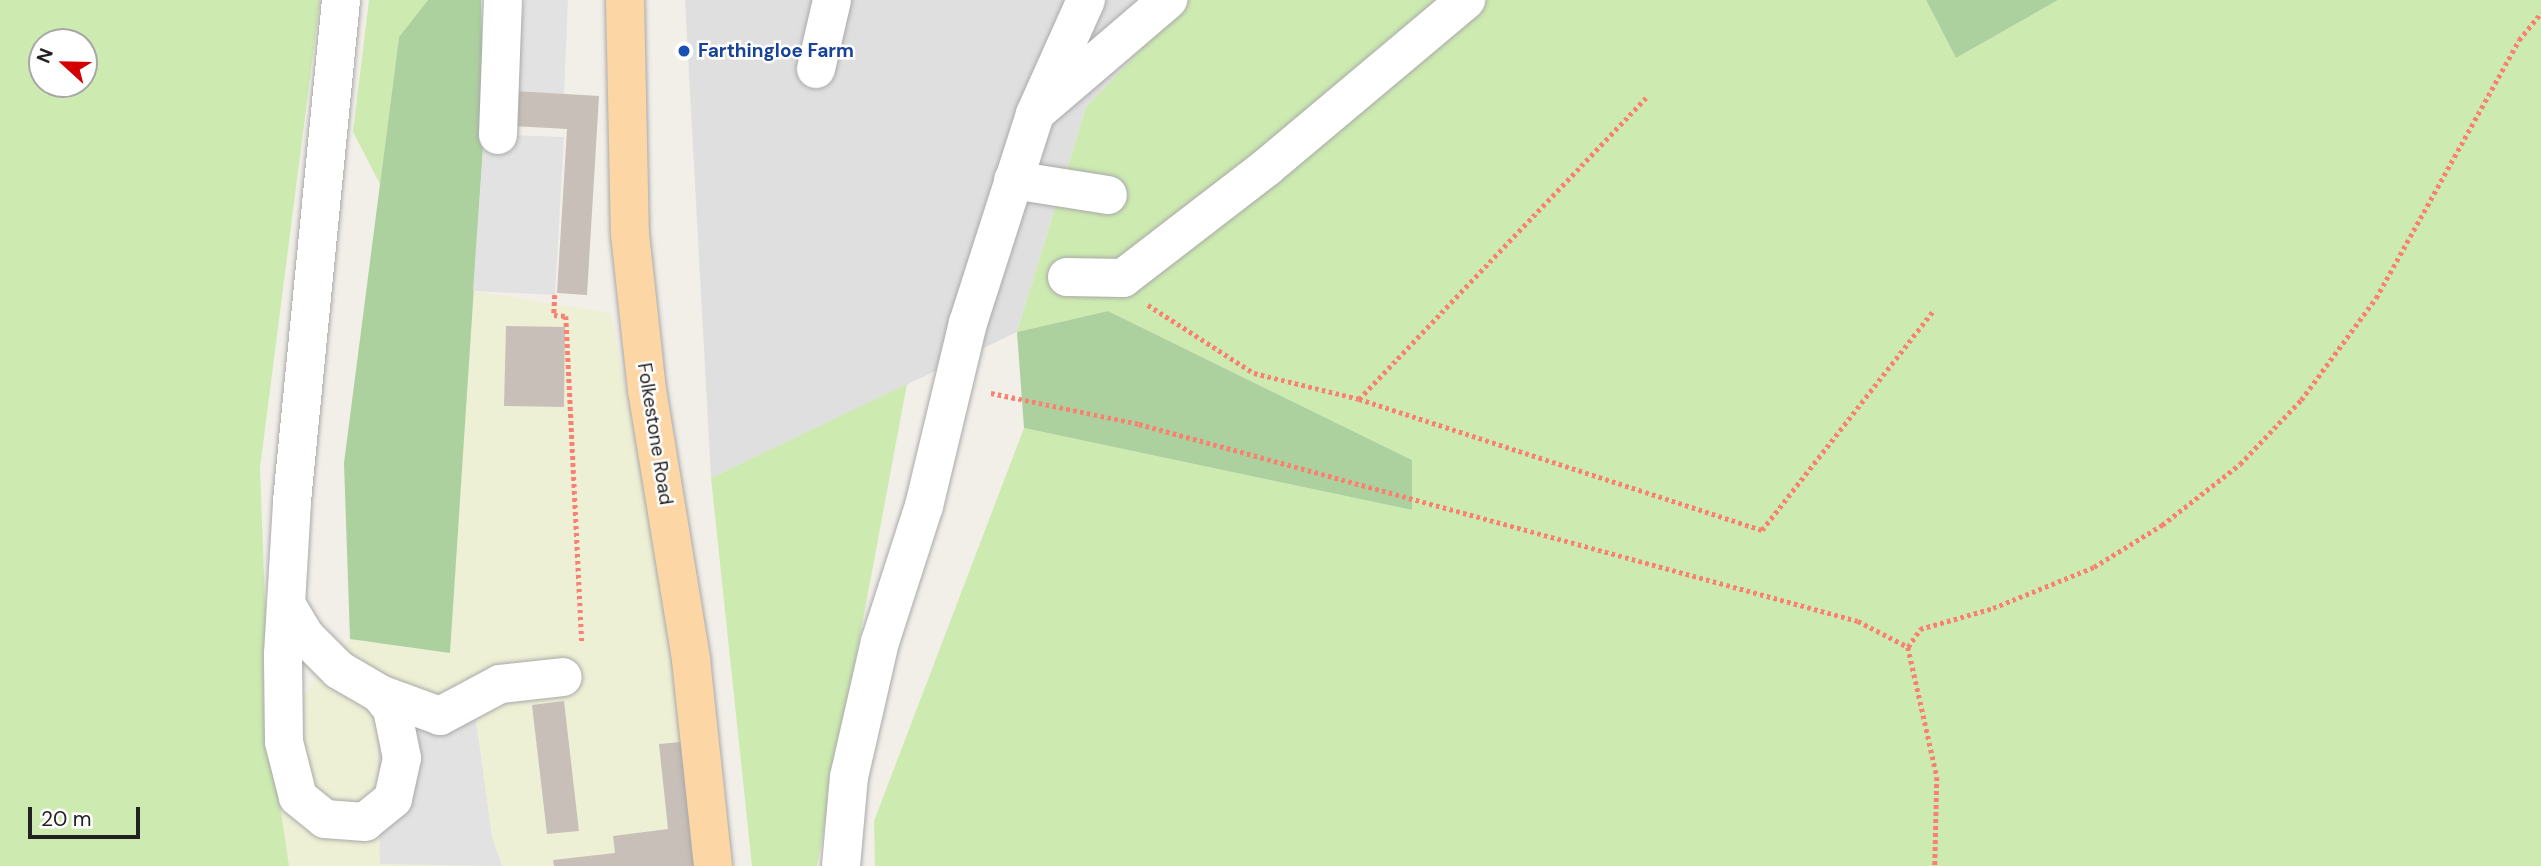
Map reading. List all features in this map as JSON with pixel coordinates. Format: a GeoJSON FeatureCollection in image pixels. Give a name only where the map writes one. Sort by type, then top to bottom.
{"type":"FeatureCollection","features":[{"type":"Feature","properties":{"kind":"main road","name":"Folkestone Road"},"geometry":{"type":"LineString","coordinates":[[625,0],[630,234],[646,390],[691,660],[713,866]]}},
{"type":"Feature","properties":{"kind":"lane"},"geometry":{"type":"LineString","coordinates":[[341,0],[309,308],[286,604],[284,742],[298,797],[325,819],[365,822],[393,799],[402,758],[392,709],[380,694]]}},
{"type":"Feature","properties":{"kind":"lane"},"geometry":{"type":"LineString","coordinates":[[498,135],[503,0]]}},
{"type":"Feature","properties":{"kind":"lane"},"geometry":{"type":"LineString","coordinates":[[816,69],[832,0]]}},
{"type":"Feature","properties":{"kind":"lane"},"geometry":{"type":"LineString","coordinates":[[1035,114],[1168,0]]}},
{"type":"Feature","properties":{"kind":"lane"},"geometry":{"type":"LineString","coordinates":[[1067,277],[1123,278],[1267,167],[1465,0]]}},
{"type":"Feature","properties":{"kind":"lane"},"geometry":{"type":"LineString","coordinates":[[841,866],[849,777],[880,642],[924,506],[968,323],[1035,114],[1083,1]]}},
{"type":"Feature","properties":{"kind":"lane"},"geometry":{"type":"LineString","coordinates":[[1013,180],[1108,195]]}},
{"type":"Feature","properties":{"kind":"lane"},"geometry":{"type":"LineString","coordinates":[[286,604],[306,637],[339,670],[380,694],[440,716],[500,684],[573,666]]}},
{"type":"Feature","properties":{"kind":"path"},"geometry":{"type":"LineString","coordinates":[[1935,866],[1937,777],[1908,647],[1920,629],[1993,608],[2094,567],[2162,525],[2240,464],[2301,400],[2376,298],[2519,40],[2541,13]]}},
{"type":"Feature","properties":{"kind":"path"},"geometry":{"type":"LineString","coordinates":[[1359,399],[1646,98]]}},
{"type":"Feature","properties":{"kind":"path"},"geometry":{"type":"LineString","coordinates":[[1123,278],[1141,300],[1254,373],[1359,399],[1762,530],[1934,310]]}},
{"type":"Feature","properties":{"kind":"path"},"geometry":{"type":"LineString","coordinates":[[555,295],[554,315],[566,316],[573,666]]}},
{"type":"Feature","properties":{"kind":"path"},"geometry":{"type":"LineString","coordinates":[[954,386],[1139,424],[1579,543],[1858,621],[1908,647]]}},
{"type":"Feature","properties":{"kind":"shaded area"},"geometry":{"type":"Polygon","coordinates":[[[524,0],[568,0],[564,94],[515,91],[524,0]]]}},
{"type":"Feature","properties":{"kind":"shaded area"},"geometry":{"type":"Polygon","coordinates":[[[685,0],[1188,0],[1086,107],[1017,332],[711,478],[685,0]]]}},
{"type":"Feature","properties":{"kind":"shaded area"},"geometry":{"type":"Polygon","coordinates":[[[484,134],[564,137],[555,295],[473,291],[484,134]]]}},
{"type":"Feature","properties":{"kind":"shaded area"},"geometry":{"type":"Polygon","coordinates":[[[476,688],[476,721],[492,837],[502,866],[380,864],[377,694],[433,702],[476,688]]]}},
{"type":"Feature","properties":{"kind":"green space"},"geometry":{"type":"Polygon","coordinates":[[[0,0],[320,0],[260,468],[270,736],[289,866],[0,866],[0,0]]]}},
{"type":"Feature","properties":{"kind":"green space"},"geometry":{"type":"Polygon","coordinates":[[[369,0],[428,0],[399,37],[380,184],[353,132],[369,0]]]}},
{"type":"Feature","properties":{"kind":"green space"},"geometry":{"type":"Polygon","coordinates":[[[428,0],[481,0],[484,134],[450,653],[350,639],[344,463],[399,37],[428,0]]]}},
{"type":"Feature","properties":{"kind":"green space"},"geometry":{"type":"Polygon","coordinates":[[[1188,0],[1926,0],[1956,58],[2058,0],[2541,0],[2541,866],[875,866],[874,821],[1024,428],[1412,510],[1412,460],[1108,311],[1017,332],[1086,107],[1188,0]]]}},
{"type":"Feature","properties":{"kind":"green space"},"geometry":{"type":"Polygon","coordinates":[[[1926,0],[2058,0],[1956,58],[1926,0]]]}},
{"type":"Feature","properties":{"kind":"green space"},"geometry":{"type":"Polygon","coordinates":[[[473,291],[611,313],[692,741],[699,866],[289,866],[270,736],[350,639],[450,652],[473,291]]]}},
{"type":"Feature","properties":{"kind":"green space"},"geometry":{"type":"Polygon","coordinates":[[[1108,311],[1412,460],[1412,510],[1024,428],[1017,332],[1108,311]]]}},
{"type":"Feature","properties":{"kind":"green space"},"geometry":{"type":"Polygon","coordinates":[[[907,384],[817,866],[752,866],[711,478],[907,384]]]}},
{"type":"Feature","properties":{"kind":"building"},"geometry":{"type":"Polygon","coordinates":[[[515,91],[599,96],[587,295],[557,293],[567,129],[512,126],[515,91]]]}},
{"type":"Feature","properties":{"kind":"building"},"geometry":{"type":"Polygon","coordinates":[[[506,326],[565,327],[564,407],[504,406],[506,326]]]}},
{"type":"Feature","properties":{"kind":"building"},"geometry":{"type":"Polygon","coordinates":[[[564,701],[579,831],[547,834],[532,705],[564,701]]]}},
{"type":"Feature","properties":{"kind":"building"},"geometry":{"type":"Polygon","coordinates":[[[692,741],[705,866],[554,866],[553,860],[615,853],[613,836],[668,829],[659,744],[692,741]]]}},
{"type":"Feature","properties":{"kind":"place","name":"Farthingloe Farm"},"geometry":{"type":"Point","coordinates":[684,51]}}]}
